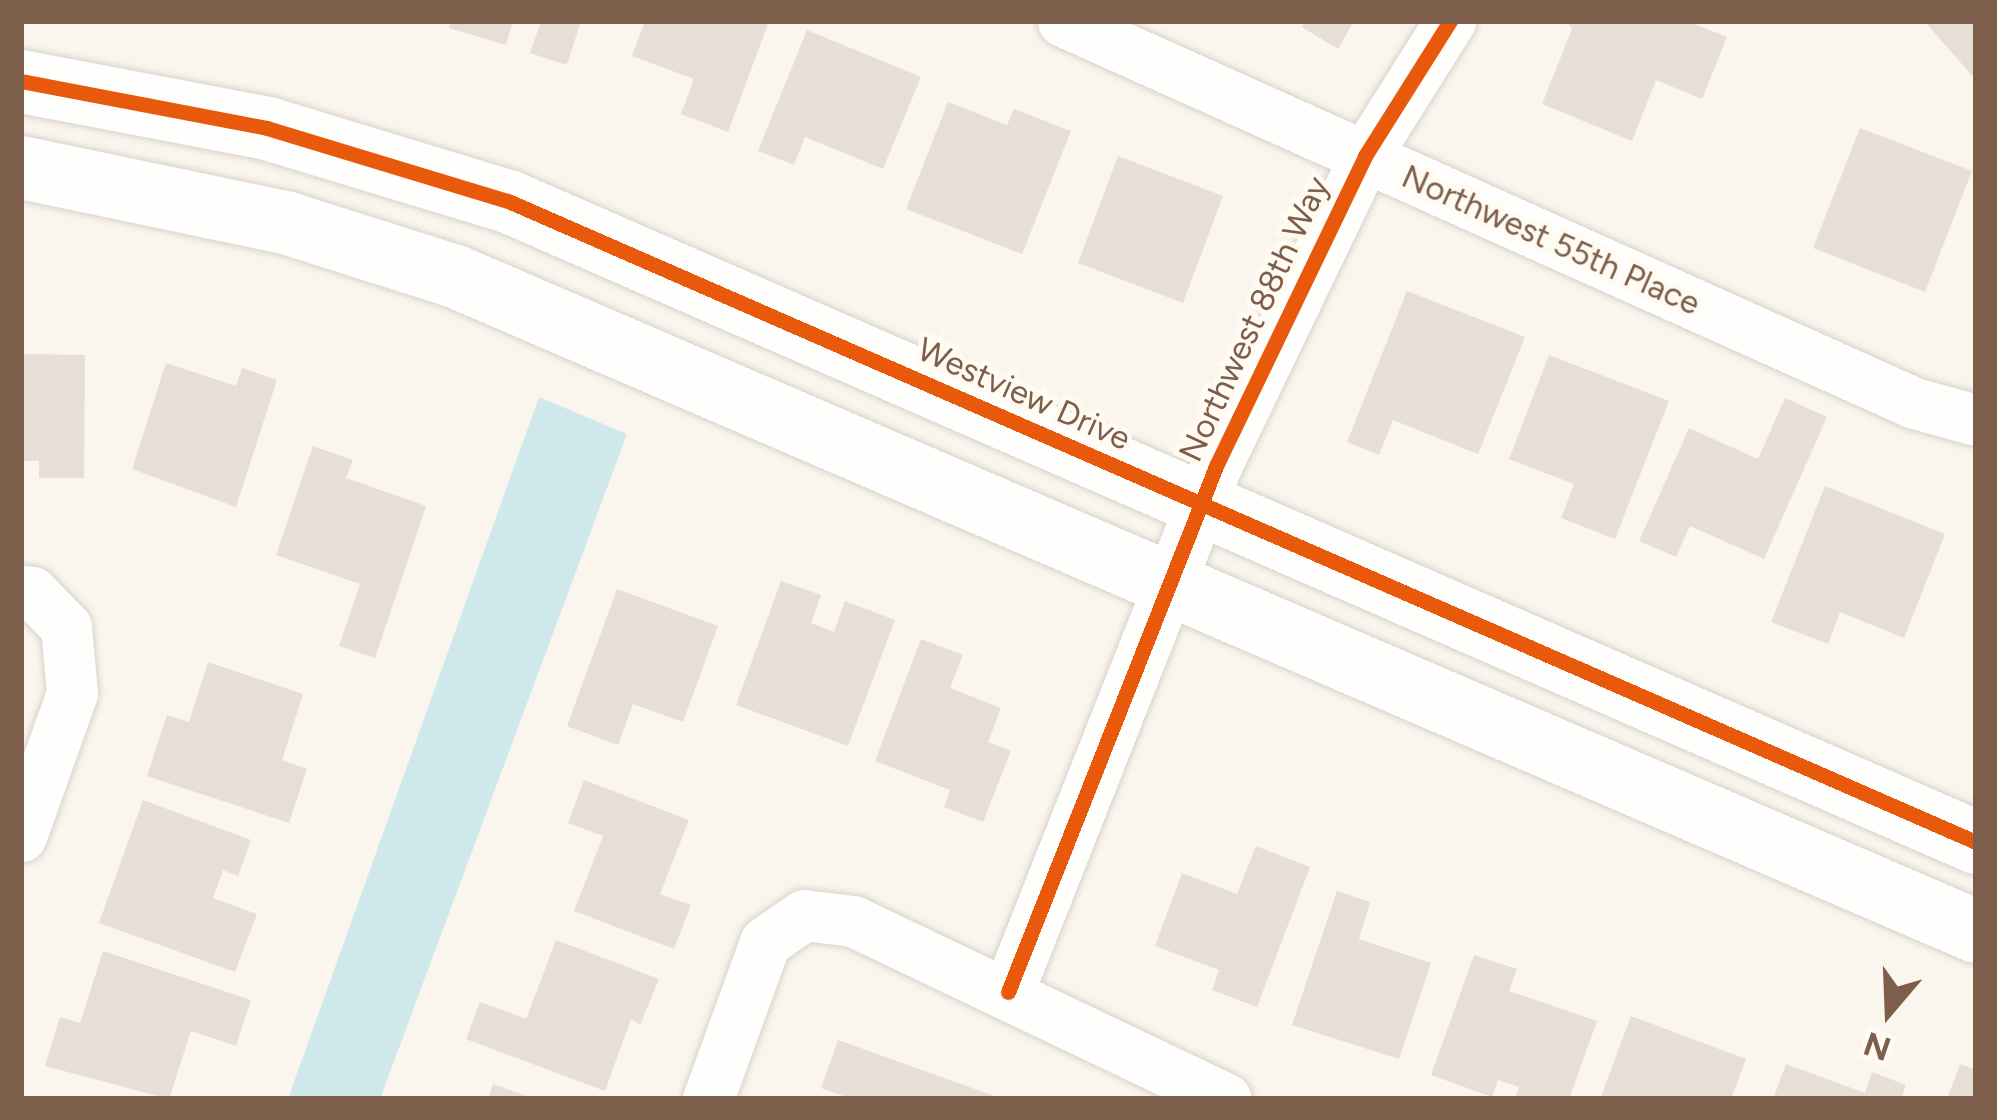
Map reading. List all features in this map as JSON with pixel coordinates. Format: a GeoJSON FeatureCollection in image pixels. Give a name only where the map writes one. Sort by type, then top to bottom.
{"type":"FeatureCollection","features":[{"type":"Feature","properties":{"kind":"street","name":"Northwest 55th Place"},"geometry":{"type":"LineString","coordinates":[[1063,21],[1914,403],[1976,420]]}},
{"type":"Feature","properties":{"kind":"street","name":"Northwest 88th Way"},"geometry":{"type":"LineString","coordinates":[[1008,992],[1201,507],[1365,156],[1450,21]]}},
{"type":"Feature","properties":{"kind":"street","name":"Westview Drive"},"geometry":{"type":"LineString","coordinates":[[21,81],[267,128],[508,201],[1976,842]]}},
{"type":"Feature","properties":{"kind":"street"},"geometry":{"type":"LineString","coordinates":[[21,167],[288,223],[455,276],[1976,931]]}},
{"type":"Feature","properties":{"kind":"street"},"geometry":{"type":"LineString","coordinates":[[21,591],[32,592],[66,627],[72,693],[21,836]]}},
{"type":"Feature","properties":{"kind":"street"},"geometry":{"type":"LineString","coordinates":[[709,1099],[765,942],[803,915],[853,921],[1226,1099]]}},
{"type":"Feature","properties":{"kind":"water"},"geometry":{"type":"Polygon","coordinates":[[[539,397],[627,434],[380,1099],[288,1099],[539,397]]]}},
{"type":"Feature","properties":{"kind":"building"},"geometry":{"type":"Polygon","coordinates":[[[451,21],[513,21],[506,45],[449,28],[451,21]]]}},
{"type":"Feature","properties":{"kind":"building"},"geometry":{"type":"Polygon","coordinates":[[[541,21],[581,21],[567,65],[530,53],[541,21]]]}},
{"type":"Feature","properties":{"kind":"building"},"geometry":{"type":"Polygon","coordinates":[[[645,21],[769,21],[728,132],[681,114],[694,79],[632,56],[645,21]]]}},
{"type":"Feature","properties":{"kind":"building"},"geometry":{"type":"Polygon","coordinates":[[[1306,21],[1354,21],[1338,49],[1302,27],[1306,21]]]}},
{"type":"Feature","properties":{"kind":"building"},"geometry":{"type":"Polygon","coordinates":[[[1567,21],[1687,21],[1727,37],[1702,99],[1656,80],[1632,141],[1542,104],[1572,29],[1567,21]]]}},
{"type":"Feature","properties":{"kind":"building"},"geometry":{"type":"Polygon","coordinates":[[[1924,21],[1976,21],[1976,80],[1924,21]]]}},
{"type":"Feature","properties":{"kind":"building"},"geometry":{"type":"Polygon","coordinates":[[[807,30],[921,77],[883,169],[805,137],[794,165],[758,151],[807,30]]]}},
{"type":"Feature","properties":{"kind":"building"},"geometry":{"type":"Polygon","coordinates":[[[948,102],[1007,125],[1014,109],[1071,131],[1022,254],[906,209],[948,102]]]}},
{"type":"Feature","properties":{"kind":"building"},"geometry":{"type":"Polygon","coordinates":[[[1860,128],[1972,171],[1925,292],[1813,248],[1860,128]]]}},
{"type":"Feature","properties":{"kind":"building"},"geometry":{"type":"Polygon","coordinates":[[[1118,156],[1223,196],[1183,303],[1078,263],[1118,156]]]}},
{"type":"Feature","properties":{"kind":"building"},"geometry":{"type":"Polygon","coordinates":[[[1407,291],[1525,337],[1478,454],[1393,420],[1379,455],[1347,442],[1407,291]]]}},
{"type":"Feature","properties":{"kind":"building"},"geometry":{"type":"Polygon","coordinates":[[[21,354],[85,355],[84,478],[39,478],[39,461],[21,461],[21,354]]]}},
{"type":"Feature","properties":{"kind":"building"},"geometry":{"type":"Polygon","coordinates":[[[1549,355],[1669,401],[1615,539],[1561,518],[1574,484],[1509,459],[1549,355]]]}},
{"type":"Feature","properties":{"kind":"building"},"geometry":{"type":"Polygon","coordinates":[[[166,363],[236,386],[242,368],[277,380],[236,507],[132,469],[166,363]]]}},
{"type":"Feature","properties":{"kind":"building"},"geometry":{"type":"Polygon","coordinates":[[[1785,398],[1827,417],[1764,559],[1690,526],[1676,557],[1639,541],[1689,428],[1758,459],[1785,398]]]}},
{"type":"Feature","properties":{"kind":"building"},"geometry":{"type":"Polygon","coordinates":[[[313,446],[353,460],[346,478],[426,506],[375,658],[339,646],[360,584],[276,555],[313,446]]]}},
{"type":"Feature","properties":{"kind":"building"},"geometry":{"type":"Polygon","coordinates":[[[1825,486],[1945,534],[1904,638],[1840,612],[1828,644],[1771,622],[1825,486]]]}},
{"type":"Feature","properties":{"kind":"building"},"geometry":{"type":"Polygon","coordinates":[[[781,581],[821,595],[811,623],[834,632],[845,601],[895,620],[848,746],[736,705],[781,581]]]}},
{"type":"Feature","properties":{"kind":"building"},"geometry":{"type":"Polygon","coordinates":[[[617,589],[718,626],[683,722],[633,704],[618,745],[567,726],[617,589]]]}},
{"type":"Feature","properties":{"kind":"building"},"geometry":{"type":"Polygon","coordinates":[[[921,639],[963,655],[950,688],[1001,708],[988,742],[1011,751],[983,822],[944,807],[950,790],[875,761],[921,639]]]}},
{"type":"Feature","properties":{"kind":"building"},"geometry":{"type":"Polygon","coordinates":[[[208,662],[303,694],[282,760],[307,769],[289,823],[147,776],[167,715],[189,722],[208,662]]]}},
{"type":"Feature","properties":{"kind":"building"},"geometry":{"type":"Polygon","coordinates":[[[584,780],[689,820],[660,894],[691,905],[674,949],[574,911],[603,836],[568,823],[584,780]]]}},
{"type":"Feature","properties":{"kind":"building"},"geometry":{"type":"Polygon","coordinates":[[[143,800],[251,840],[238,876],[223,870],[213,898],[257,914],[235,972],[99,923],[143,800]]]}},
{"type":"Feature","properties":{"kind":"building"},"geometry":{"type":"Polygon","coordinates":[[[1256,846],[1310,867],[1257,1007],[1212,990],[1219,970],[1155,946],[1182,873],[1237,894],[1256,846]]]}},
{"type":"Feature","properties":{"kind":"building"},"geometry":{"type":"Polygon","coordinates":[[[1337,891],[1370,902],[1359,939],[1431,963],[1399,1059],[1292,1025],[1337,891]]]}},
{"type":"Feature","properties":{"kind":"building"},"geometry":{"type":"Polygon","coordinates":[[[556,940],[659,979],[640,1025],[631,1019],[605,1091],[466,1039],[480,1002],[526,1019],[556,940]]]}},
{"type":"Feature","properties":{"kind":"building"},"geometry":{"type":"Polygon","coordinates":[[[103,951],[251,1000],[236,1046],[191,1031],[169,1099],[45,1066],[60,1017],[80,1023],[103,951]]]}},
{"type":"Feature","properties":{"kind":"building"},"geometry":{"type":"Polygon","coordinates":[[[1474,955],[1517,969],[1509,991],[1597,1021],[1569,1099],[1515,1099],[1519,1087],[1498,1080],[1492,1097],[1431,1075],[1474,955]]]}},
{"type":"Feature","properties":{"kind":"building"},"geometry":{"type":"Polygon","coordinates":[[[1631,1016],[1746,1059],[1731,1099],[1600,1099],[1631,1016]]]}},
{"type":"Feature","properties":{"kind":"building"},"geometry":{"type":"Polygon","coordinates":[[[838,1040],[1000,1098],[852,1099],[821,1088],[838,1040]]]}},
{"type":"Feature","properties":{"kind":"building"},"geometry":{"type":"Polygon","coordinates":[[[1786,1064],[1865,1093],[1872,1072],[1906,1085],[1901,1099],[1773,1099],[1786,1064]]]}},
{"type":"Feature","properties":{"kind":"building"},"geometry":{"type":"Polygon","coordinates":[[[1960,1064],[1976,1070],[1976,1099],[1947,1099],[1960,1064]]]}},
{"type":"Feature","properties":{"kind":"building"},"geometry":{"type":"Polygon","coordinates":[[[493,1084],[532,1098],[532,1099],[488,1099],[493,1084]]]}},
{"type":"Feature","properties":{"kind":"cycle path"},"geometry":{"type":"LineString","coordinates":[[1008,992],[1216,466],[1365,156],[1450,21]]}},
{"type":"Feature","properties":{"kind":"cycle path"},"geometry":{"type":"LineString","coordinates":[[21,81],[267,128],[508,201],[1976,842]]}}]}
